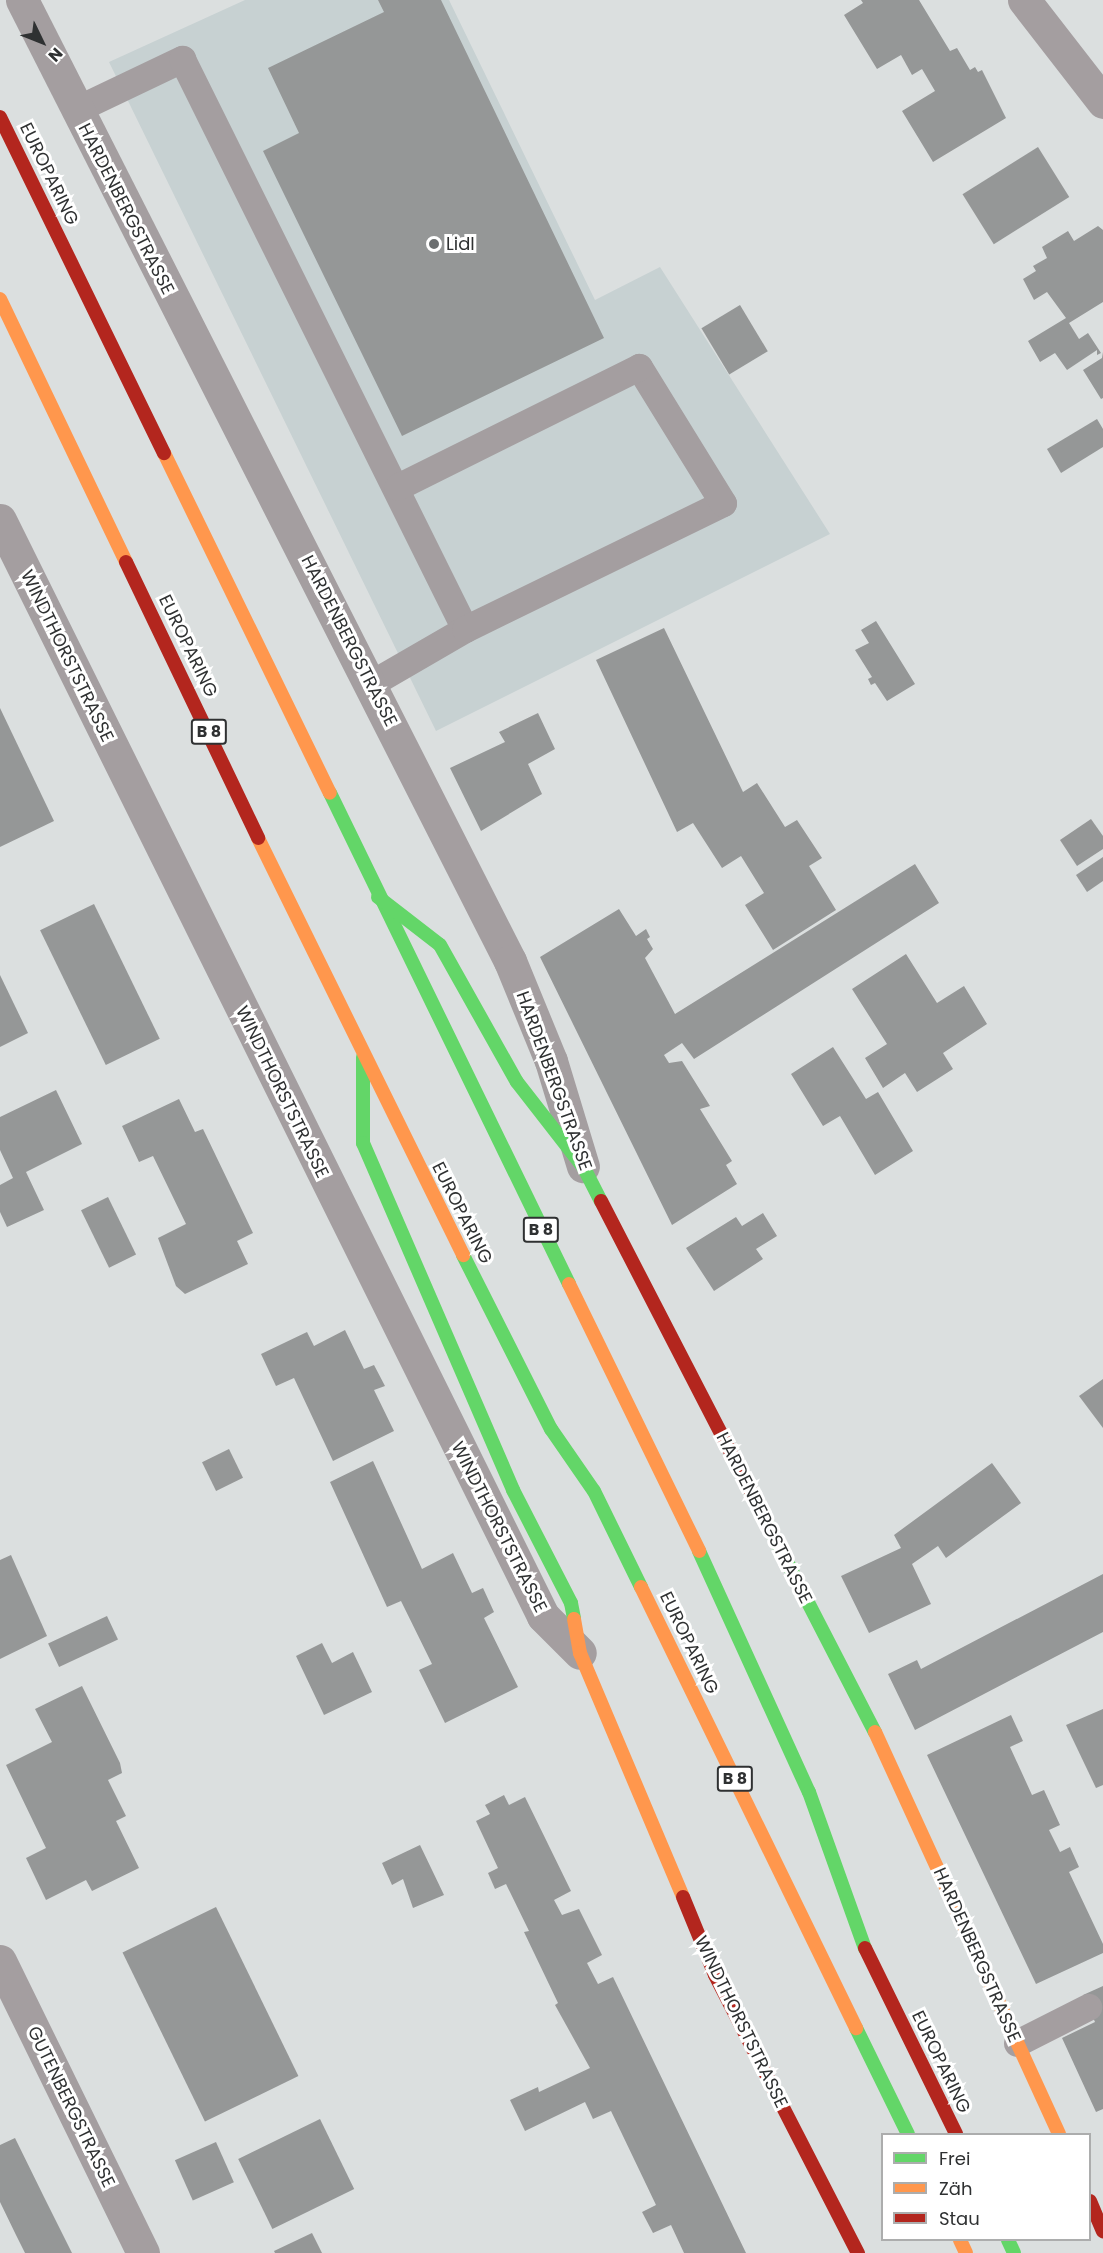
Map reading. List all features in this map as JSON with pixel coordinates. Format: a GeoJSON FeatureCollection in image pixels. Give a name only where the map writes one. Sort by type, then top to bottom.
{"type":"FeatureCollection","features":[{"type":"Feature","properties":{"kind":"main road","name":"EUROPARING"},"geometry":{"type":"LineString","coordinates":[[0,117],[180,482],[378,897],[705,1563],[809,1792],[865,1949],[956,2133]]}},
{"type":"Feature","properties":{"kind":"main road","name":"EUROPARING"},"geometry":{"type":"LineString","coordinates":[[0,299],[363,1057],[548,1421],[594,1491],[908,2133]]}},
{"type":"Feature","properties":{"kind":"main road","name":"EUROPARING"},"geometry":{"type":"LineString","coordinates":[[378,897],[440,945],[517,1082],[584,1168]]}},
{"type":"Feature","properties":{"kind":"main road","name":"WINDTHORSTSTRASSE"},"geometry":{"type":"LineString","coordinates":[[363,1057],[363,1143],[513,1490],[571,1603],[580,1653],[597,1688],[715,1975],[858,2253]]}},
{"type":"Feature","properties":{"kind":"main road","name":"HARDENBERGSTRASSE"},"geometry":{"type":"LineString","coordinates":[[584,1168],[885,1752],[1059,2133]]}},
{"type":"Feature","properties":{"kind":"main road"},"geometry":{"type":"LineString","coordinates":[[1091,2205],[1103,2231]]}},
{"type":"Feature","properties":{"kind":"street","name":"HARDENBERGSTRASSE"},"geometry":{"type":"LineString","coordinates":[[22,0],[75,110],[372,683],[510,961],[551,1061],[584,1168]]}},
{"type":"Feature","properties":{"kind":"street"},"geometry":{"type":"LineString","coordinates":[[1024,0],[1103,102]]}},
{"type":"Feature","properties":{"kind":"street","name":"WINDTHORSTSTRASSE"},"geometry":{"type":"LineString","coordinates":[[0,520],[543,1616],[580,1653]]}},
{"type":"Feature","properties":{"kind":"street","name":"GUTENBERGSTRASSE"},"geometry":{"type":"LineString","coordinates":[[0,1961],[143,2253]]}},
{"type":"Feature","properties":{"kind":"lane"},"geometry":{"type":"LineString","coordinates":[[75,110],[182,59],[397,487],[465,629]]}},
{"type":"Feature","properties":{"kind":"lane"},"geometry":{"type":"LineString","coordinates":[[372,683],[465,629],[723,503],[639,367],[397,487]]}},
{"type":"Feature","properties":{"kind":"lane"},"geometry":{"type":"LineString","coordinates":[[1017,2043],[1088,2007]]}},
{"type":"Feature","properties":{"kind":"shaded area"},"geometry":{"type":"Polygon","coordinates":[[[245,0],[449,0],[595,300],[660,267],[830,534],[436,731],[109,62],[245,0]]]}},
{"type":"Feature","properties":{"kind":"building","name":"Lidl"},"geometry":{"type":"Polygon","coordinates":[[[378,0],[441,0],[604,338],[402,436],[263,151],[299,133],[268,68],[384,12],[378,0]]]}},
{"type":"Feature","properties":{"kind":"building"},"geometry":{"type":"Polygon","coordinates":[[[861,0],[919,0],[950,51],[957,48],[970,70],[975,67],[978,72],[982,70],[1006,118],[933,162],[902,111],[935,91],[922,69],[912,75],[901,55],[877,69],[844,15],[863,3],[861,0]]]}},
{"type":"Feature","properties":{"kind":"building"},"geometry":{"type":"Polygon","coordinates":[[[1038,147],[1069,197],[994,244],[963,194],[1038,147]]]}},
{"type":"Feature","properties":{"kind":"building"},"geometry":{"type":"Polygon","coordinates":[[[1098,226],[1103,230],[1103,302],[1069,323],[1079,339],[1088,333],[1101,353],[1097,355],[1097,350],[1067,370],[1055,353],[1040,362],[1028,341],[1066,318],[1047,292],[1034,300],[1023,279],[1036,271],[1033,266],[1047,258],[1042,247],[1068,231],[1074,241],[1098,226]]]}},
{"type":"Feature","properties":{"kind":"building"},"geometry":{"type":"Polygon","coordinates":[[[740,305],[768,351],[729,374],[701,328],[740,305]]]}},
{"type":"Feature","properties":{"kind":"building"},"geometry":{"type":"Polygon","coordinates":[[[1103,352],[1103,398],[1101,399],[1083,370],[1102,358],[1103,352]]]}},
{"type":"Feature","properties":{"kind":"building"},"geometry":{"type":"Polygon","coordinates":[[[1097,419],[1103,429],[1103,447],[1061,473],[1047,449],[1097,419]]]}},
{"type":"Feature","properties":{"kind":"building"},"geometry":{"type":"Polygon","coordinates":[[[876,621],[915,684],[887,701],[875,683],[871,685],[868,679],[872,677],[855,650],[869,643],[861,630],[876,621]]]}},
{"type":"Feature","properties":{"kind":"building"},"geometry":{"type":"Polygon","coordinates":[[[664,628],[743,792],[757,783],[785,827],[797,820],[822,858],[809,866],[836,910],[773,950],[745,905],[764,893],[741,856],[722,868],[693,823],[677,832],[596,660],[664,628]]]}},
{"type":"Feature","properties":{"kind":"building"},"geometry":{"type":"Polygon","coordinates":[[[0,708],[54,821],[0,847],[0,708]]]}},
{"type":"Feature","properties":{"kind":"building"},"geometry":{"type":"Polygon","coordinates":[[[538,713],[555,749],[528,764],[542,794],[481,831],[450,768],[505,742],[499,732],[538,713]]]}},
{"type":"Feature","properties":{"kind":"building"},"geometry":{"type":"Polygon","coordinates":[[[1091,819],[1103,836],[1103,849],[1077,866],[1060,840],[1091,819]]]}},
{"type":"Feature","properties":{"kind":"building"},"geometry":{"type":"Polygon","coordinates":[[[1103,857],[1103,881],[1087,892],[1076,875],[1103,857]]]}},
{"type":"Feature","properties":{"kind":"building"},"geometry":{"type":"Polygon","coordinates":[[[915,864],[939,903],[694,1059],[682,1043],[664,1055],[669,1063],[682,1061],[710,1106],[700,1109],[732,1161],[726,1165],[737,1184],[672,1225],[540,957],[619,909],[636,936],[646,929],[650,937],[647,939],[653,949],[645,958],[675,1014],[915,864]]]}},
{"type":"Feature","properties":{"kind":"building"},"geometry":{"type":"Polygon","coordinates":[[[94,904],[160,1039],[106,1065],[40,930],[94,904]]]}},
{"type":"Feature","properties":{"kind":"building"},"geometry":{"type":"Polygon","coordinates":[[[906,954],[937,1003],[964,986],[987,1024],[943,1053],[953,1069],[917,1092],[905,1073],[883,1088],[865,1058],[887,1044],[852,989],[906,954]]]}},
{"type":"Feature","properties":{"kind":"building"},"geometry":{"type":"Polygon","coordinates":[[[0,975],[28,1033],[0,1047],[0,975]]]}},
{"type":"Feature","properties":{"kind":"building"},"geometry":{"type":"Polygon","coordinates":[[[833,1047],[866,1099],[878,1092],[913,1151],[875,1175],[840,1116],[823,1126],[791,1074],[833,1047]]]}},
{"type":"Feature","properties":{"kind":"building"},"geometry":{"type":"Polygon","coordinates":[[[56,1090],[82,1144],[26,1172],[44,1210],[7,1227],[0,1212],[0,1185],[13,1178],[0,1150],[0,1117],[56,1090]]]}},
{"type":"Feature","properties":{"kind":"building"},"geometry":{"type":"Polygon","coordinates":[[[179,1099],[195,1132],[203,1129],[253,1233],[237,1241],[248,1264],[185,1294],[176,1286],[158,1238],[186,1224],[153,1156],[139,1162],[122,1126],[179,1099]]]}},
{"type":"Feature","properties":{"kind":"building"},"geometry":{"type":"Polygon","coordinates":[[[108,1197],[136,1255],[109,1268],[81,1210],[108,1197]]]}},
{"type":"Feature","properties":{"kind":"building"},"geometry":{"type":"Polygon","coordinates":[[[763,1213],[777,1236],[756,1249],[763,1259],[714,1291],[686,1248],[736,1217],[742,1226],[763,1213]]]}},
{"type":"Feature","properties":{"kind":"building"},"geometry":{"type":"Polygon","coordinates":[[[345,1330],[364,1369],[374,1365],[385,1386],[374,1390],[394,1431],[333,1461],[294,1378],[276,1386],[261,1354],[307,1332],[314,1346],[345,1330]]]}},
{"type":"Feature","properties":{"kind":"building"},"geometry":{"type":"Polygon","coordinates":[[[1103,1379],[1103,1428],[1079,1396],[1103,1379]]]}},
{"type":"Feature","properties":{"kind":"building"},"geometry":{"type":"Polygon","coordinates":[[[229,1449],[243,1478],[216,1491],[202,1462],[229,1449]]]}},
{"type":"Feature","properties":{"kind":"building"},"geometry":{"type":"Polygon","coordinates":[[[373,1461],[422,1569],[453,1553],[472,1593],[483,1588],[494,1612],[484,1618],[518,1687],[445,1723],[419,1670],[432,1664],[401,1601],[387,1607],[330,1482],[373,1461]]]}},
{"type":"Feature","properties":{"kind":"building"},"geometry":{"type":"Polygon","coordinates":[[[992,1463],[1021,1503],[946,1558],[938,1546],[912,1564],[931,1604],[869,1633],[841,1576],[901,1548],[894,1535],[992,1463]]]}},
{"type":"Feature","properties":{"kind":"building"},"geometry":{"type":"Polygon","coordinates":[[[11,1555],[47,1636],[0,1659],[0,1560],[11,1555]]]}},
{"type":"Feature","properties":{"kind":"building"},"geometry":{"type":"Polygon","coordinates":[[[1103,1574],[1103,1632],[915,1730],[888,1674],[917,1660],[921,1669],[1103,1574]]]}},
{"type":"Feature","properties":{"kind":"building"},"geometry":{"type":"Polygon","coordinates":[[[107,1616],[118,1640],[59,1667],[48,1643],[107,1616]]]}},
{"type":"Feature","properties":{"kind":"building"},"geometry":{"type":"Polygon","coordinates":[[[322,1643],[332,1663],[353,1652],[372,1692],[324,1715],[296,1656],[322,1643]]]}},
{"type":"Feature","properties":{"kind":"building"},"geometry":{"type":"Polygon","coordinates":[[[82,1686],[120,1763],[122,1773],[108,1780],[126,1816],[116,1821],[139,1868],[92,1891],[86,1880],[46,1900],[26,1858],[46,1848],[6,1765],[52,1742],[35,1709],[82,1686]]]}},
{"type":"Feature","properties":{"kind":"building"},"geometry":{"type":"Polygon","coordinates":[[[1103,1709],[1103,1785],[1096,1788],[1066,1725],[1103,1709]]]}},
{"type":"Feature","properties":{"kind":"building"},"geometry":{"type":"Polygon","coordinates":[[[1011,1715],[1023,1741],[1010,1747],[1032,1795],[1044,1790],[1060,1825],[1049,1830],[1060,1852],[1070,1847],[1079,1867],[1069,1872],[1103,1944],[1103,1953],[1036,1984],[927,1755],[1011,1715]]]}},
{"type":"Feature","properties":{"kind":"building"},"geometry":{"type":"Polygon","coordinates":[[[504,1795],[509,1805],[525,1797],[571,1891],[554,1900],[562,1915],[579,1909],[602,1955],[587,1963],[598,1984],[613,1977],[746,2253],[684,2253],[671,2225],[653,2233],[642,2212],[656,2205],[611,2111],[593,2119],[585,2102],[525,2131],[510,2100],[538,2087],[539,2092],[590,2068],[555,2005],[558,2003],[524,1932],[529,1931],[506,1884],[495,1889],[488,1873],[498,1868],[476,1821],[490,1814],[485,1805],[504,1795]]]}},
{"type":"Feature","properties":{"kind":"building"},"geometry":{"type":"Polygon","coordinates":[[[420,1845],[444,1895],[413,1908],[403,1879],[392,1885],[382,1863],[420,1845]]]}},
{"type":"Feature","properties":{"kind":"building"},"geometry":{"type":"Polygon","coordinates":[[[216,1907],[298,2076],[205,2122],[123,1953],[216,1907]]]}},
{"type":"Feature","properties":{"kind":"building"},"geometry":{"type":"Polygon","coordinates":[[[1103,1986],[1103,2109],[1096,2112],[1062,2038],[1095,2022],[1083,1995],[1103,1986]]]}},
{"type":"Feature","properties":{"kind":"building"},"geometry":{"type":"Polygon","coordinates":[[[320,2119],[354,2189],[272,2229],[238,2159],[320,2119]]]}},
{"type":"Feature","properties":{"kind":"building"},"geometry":{"type":"Polygon","coordinates":[[[15,2138],[72,2253],[25,2253],[16,2235],[0,2202],[0,2145],[15,2138]]]}},
{"type":"Feature","properties":{"kind":"building"},"geometry":{"type":"Polygon","coordinates":[[[216,2142],[234,2182],[193,2200],[175,2160],[216,2142]]]}},
{"type":"Feature","properties":{"kind":"building"},"geometry":{"type":"Polygon","coordinates":[[[312,2233],[322,2253],[275,2253],[274,2251],[312,2233]]]}},
{"type":"Feature","properties":{"kind":"traffic: fast"},"geometry":{"type":"LineString","coordinates":[[330,793],[569,1284]]}},
{"type":"Feature","properties":{"kind":"traffic: fast"},"geometry":{"type":"LineString","coordinates":[[378,897],[440,945],[517,1082],[584,1168],[601,1201]]}},
{"type":"Feature","properties":{"kind":"traffic: fast"},"geometry":{"type":"LineString","coordinates":[[363,1057],[363,1143],[513,1490],[571,1603],[574,1619]]}},
{"type":"Feature","properties":{"kind":"traffic: fast"},"geometry":{"type":"LineString","coordinates":[[463,1255],[551,1429],[594,1491],[641,1587]]}},
{"type":"Feature","properties":{"kind":"traffic: fast"},"geometry":{"type":"LineString","coordinates":[[751,1492],[875,1732]]}},
{"type":"Feature","properties":{"kind":"traffic: fast"},"geometry":{"type":"LineString","coordinates":[[699,1551],[809,1792],[865,1948]]}},
{"type":"Feature","properties":{"kind":"traffic: fast"},"geometry":{"type":"LineString","coordinates":[[856,2028],[908,2133]]}},
{"type":"Feature","properties":{"kind":"traffic: fast"},"geometry":{"type":"LineString","coordinates":[[1008,2241],[1014,2253]]}},
{"type":"Feature","properties":{"kind":"traffic: slow"},"geometry":{"type":"LineString","coordinates":[[0,299],[126,562]]}},
{"type":"Feature","properties":{"kind":"traffic: slow"},"geometry":{"type":"LineString","coordinates":[[164,453],[330,793]]}},
{"type":"Feature","properties":{"kind":"traffic: slow"},"geometry":{"type":"LineString","coordinates":[[258,838],[463,1255]]}},
{"type":"Feature","properties":{"kind":"traffic: slow"},"geometry":{"type":"LineString","coordinates":[[569,1284],[699,1551]]}},
{"type":"Feature","properties":{"kind":"traffic: slow"},"geometry":{"type":"LineString","coordinates":[[641,1587],[856,2028]]}},
{"type":"Feature","properties":{"kind":"traffic: slow"},"geometry":{"type":"LineString","coordinates":[[574,1619],[580,1653],[683,1897]]}},
{"type":"Feature","properties":{"kind":"traffic: slow"},"geometry":{"type":"LineString","coordinates":[[875,1732],[1059,2133]]}},
{"type":"Feature","properties":{"kind":"traffic: slow"},"geometry":{"type":"LineString","coordinates":[[960,2241],[966,2253]]}},
{"type":"Feature","properties":{"kind":"traffic: jam"},"geometry":{"type":"LineString","coordinates":[[0,117],[164,453]]}},
{"type":"Feature","properties":{"kind":"traffic: jam"},"geometry":{"type":"LineString","coordinates":[[126,562],[258,838]]}},
{"type":"Feature","properties":{"kind":"traffic: jam"},"geometry":{"type":"LineString","coordinates":[[601,1201],[751,1492]]}},
{"type":"Feature","properties":{"kind":"traffic: jam"},"geometry":{"type":"LineString","coordinates":[[683,1897],[715,1975],[858,2253]]}},
{"type":"Feature","properties":{"kind":"traffic: jam"},"geometry":{"type":"LineString","coordinates":[[865,1948],[956,2133]]}},
{"type":"Feature","properties":{"kind":"traffic: jam"},"geometry":{"type":"LineString","coordinates":[[1091,2203],[1103,2231]]}},
{"type":"Feature","properties":{"kind":"place","name":"Lidl"},"geometry":{"type":"Point","coordinates":[434,244]}}]}
